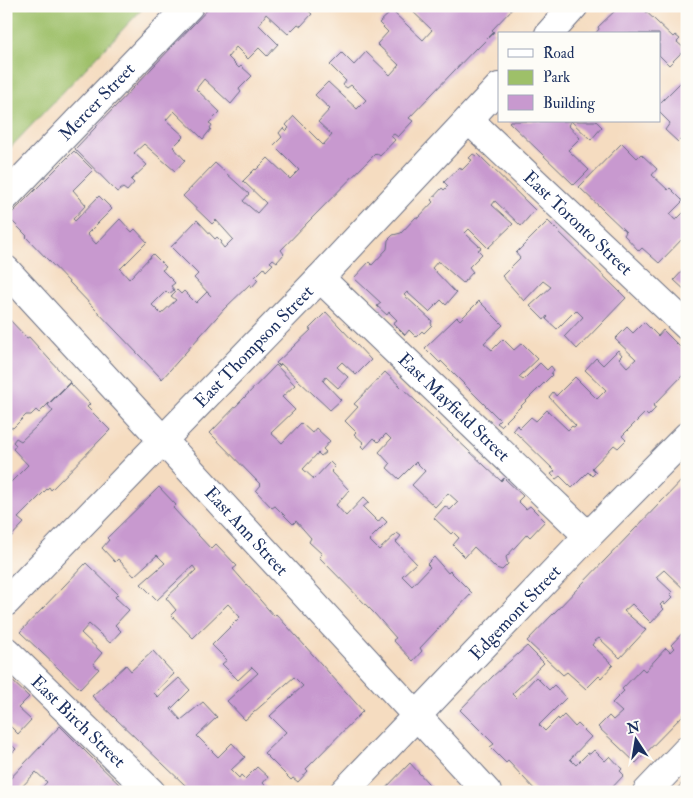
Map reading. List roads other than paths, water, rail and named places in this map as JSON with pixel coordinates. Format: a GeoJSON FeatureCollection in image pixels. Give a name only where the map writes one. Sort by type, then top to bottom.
{"type":"FeatureCollection","features":[{"type":"Feature","properties":{"kind":"street","name":"Mercer Street"},"geometry":{"type":"LineString","coordinates":[[6,196],[189,6]]}},
{"type":"Feature","properties":{"kind":"street"},"geometry":{"type":"LineString","coordinates":[[551,32],[574,6]]}},
{"type":"Feature","properties":{"kind":"street","name":"East Thompson Street"},"geometry":{"type":"LineString","coordinates":[[6,602],[320,278],[498,88]]}},
{"type":"Feature","properties":{"kind":"street","name":"East Toronto Street"},"geometry":{"type":"LineString","coordinates":[[468,120],[687,326]]}},
{"type":"Feature","properties":{"kind":"street","name":"East Ann Street"},"geometry":{"type":"LineString","coordinates":[[6,270],[487,792]]}},
{"type":"Feature","properties":{"kind":"street","name":"East Mayfield Street"},"geometry":{"type":"LineString","coordinates":[[320,278],[588,536]]}},
{"type":"Feature","properties":{"kind":"street","name":"Edgemont Street"},"geometry":{"type":"LineString","coordinates":[[344,792],[588,536],[687,436]]}},
{"type":"Feature","properties":{"kind":"street","name":"East Birch Street"},"geometry":{"type":"LineString","coordinates":[[6,651],[151,792]]}},
{"type":"Feature","properties":{"kind":"street"},"geometry":{"type":"LineString","coordinates":[[647,792],[687,750]]}}]}
